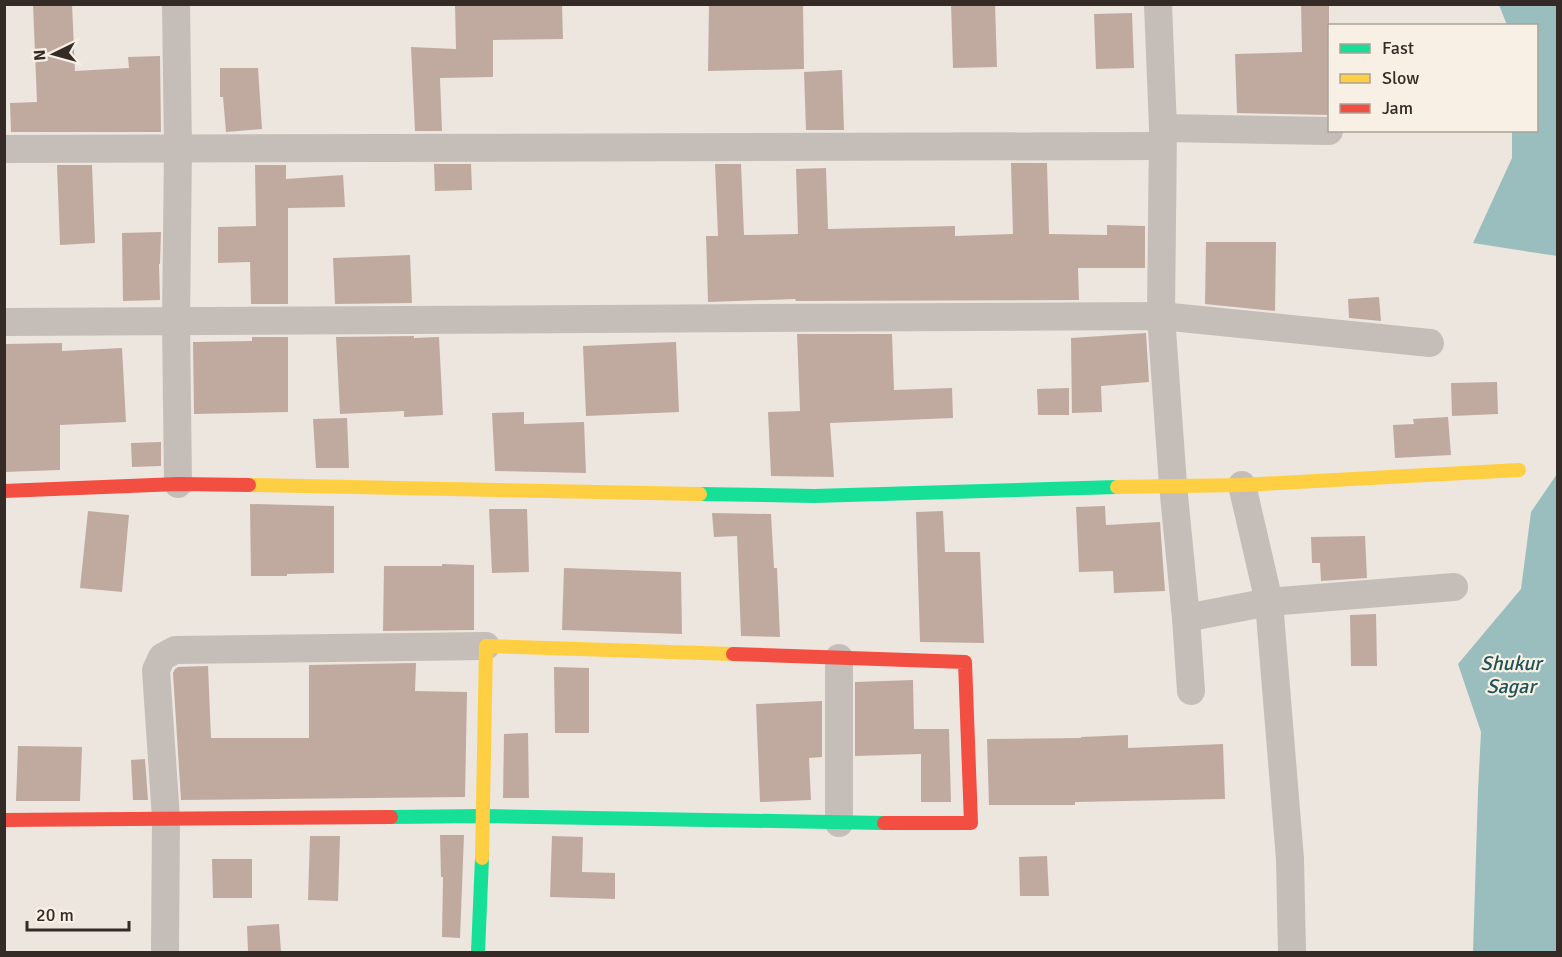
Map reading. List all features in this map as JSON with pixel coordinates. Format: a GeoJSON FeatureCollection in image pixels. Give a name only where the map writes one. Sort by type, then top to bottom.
{"type":"FeatureCollection","features":[{"type":"Feature","properties":{"kind":"street"},"geometry":{"type":"LineString","coordinates":[[176,4],[178,484]]}},
{"type":"Feature","properties":{"kind":"street"},"geometry":{"type":"LineString","coordinates":[[1158,4],[1163,137],[1161,316],[1191,691]]}},
{"type":"Feature","properties":{"kind":"street"},"geometry":{"type":"LineString","coordinates":[[4,149],[178,150],[1163,137],[1328,130]]}},
{"type":"Feature","properties":{"kind":"street"},"geometry":{"type":"LineString","coordinates":[[4,322],[1161,316],[1430,343]]}},
{"type":"Feature","properties":{"kind":"street"},"geometry":{"type":"LineString","coordinates":[[4,491],[178,484],[814,496],[1242,485],[1519,470]]}},
{"type":"Feature","properties":{"kind":"street"},"geometry":{"type":"LineString","coordinates":[[1242,485],[1269,602],[1290,859],[1291,952]]}},
{"type":"Feature","properties":{"kind":"street"},"geometry":{"type":"LineString","coordinates":[[1186,618],[1269,602],[1454,587]]}},
{"type":"Feature","properties":{"kind":"street"},"geometry":{"type":"LineString","coordinates":[[478,952],[486,646]]}},
{"type":"Feature","properties":{"kind":"street"},"geometry":{"type":"LineString","coordinates":[[4,820],[166,819],[483,816],[971,824],[965,662],[486,646],[175,650],[162,657],[156,670],[166,819],[165,952]]}},
{"type":"Feature","properties":{"kind":"street"},"geometry":{"type":"LineString","coordinates":[[839,658],[839,823]]}},
{"type":"Feature","properties":{"kind":"water"},"geometry":{"type":"Polygon","coordinates":[[[1499,5],[1557,5],[1557,256],[1473,243],[1512,158],[1512,132],[1538,132],[1538,24],[1507,24],[1499,5]]]}},
{"type":"Feature","properties":{"kind":"water","name":"Shukur Sagar"},"geometry":{"type":"Polygon","coordinates":[[[1557,474],[1557,952],[1473,952],[1481,732],[1458,664],[1521,589],[1531,512],[1557,474]]]}},
{"type":"Feature","properties":{"kind":"building"},"geometry":{"type":"Polygon","coordinates":[[[33,4],[72,4],[75,71],[129,68],[128,57],[160,56],[161,132],[11,132],[10,103],[37,102],[33,4]]]}},
{"type":"Feature","properties":{"kind":"building"},"geometry":{"type":"Polygon","coordinates":[[[455,4],[562,4],[563,39],[493,40],[493,77],[440,78],[442,131],[415,131],[411,47],[456,49],[455,4]]]}},
{"type":"Feature","properties":{"kind":"building"},"geometry":{"type":"Polygon","coordinates":[[[709,4],[803,4],[804,69],[708,71],[709,4]]]}},
{"type":"Feature","properties":{"kind":"building"},"geometry":{"type":"Polygon","coordinates":[[[951,4],[995,4],[997,67],[953,68],[951,4]]]}},
{"type":"Feature","properties":{"kind":"building"},"geometry":{"type":"Polygon","coordinates":[[[1301,4],[1329,4],[1328,115],[1237,113],[1235,54],[1302,52],[1301,4]]]}},
{"type":"Feature","properties":{"kind":"building"},"geometry":{"type":"Polygon","coordinates":[[[1132,13],[1134,68],[1096,69],[1094,14],[1132,13]]]}},
{"type":"Feature","properties":{"kind":"building"},"geometry":{"type":"Polygon","coordinates":[[[220,68],[258,68],[262,129],[226,132],[223,97],[220,97],[220,68]]]}},
{"type":"Feature","properties":{"kind":"building"},"geometry":{"type":"Polygon","coordinates":[[[842,70],[844,130],[806,130],[804,72],[842,70]]]}},
{"type":"Feature","properties":{"kind":"building"},"geometry":{"type":"Polygon","coordinates":[[[1011,163],[1047,163],[1049,234],[1107,235],[1107,225],[1145,226],[1145,268],[1078,268],[1079,300],[796,301],[795,299],[708,302],[706,236],[718,236],[715,164],[741,164],[744,235],[798,234],[796,169],[826,168],[828,229],[955,226],[955,236],[1013,234],[1011,163]]]}},
{"type":"Feature","properties":{"kind":"building"},"geometry":{"type":"Polygon","coordinates":[[[434,164],[471,164],[472,190],[435,191],[434,164]]]}},
{"type":"Feature","properties":{"kind":"building"},"geometry":{"type":"Polygon","coordinates":[[[57,165],[92,165],[95,243],[60,245],[57,165]]]}},
{"type":"Feature","properties":{"kind":"building"},"geometry":{"type":"Polygon","coordinates":[[[255,165],[286,165],[286,179],[343,175],[345,207],[288,208],[288,304],[251,304],[250,262],[218,263],[218,227],[256,226],[255,165]]]}},
{"type":"Feature","properties":{"kind":"building"},"geometry":{"type":"Polygon","coordinates":[[[161,232],[160,300],[123,301],[122,233],[161,232]]]}},
{"type":"Feature","properties":{"kind":"building"},"geometry":{"type":"Polygon","coordinates":[[[1206,242],[1276,242],[1275,311],[1205,304],[1206,242]]]}},
{"type":"Feature","properties":{"kind":"building"},"geometry":{"type":"Polygon","coordinates":[[[410,255],[412,303],[335,304],[333,258],[410,255]]]}},
{"type":"Feature","properties":{"kind":"building"},"geometry":{"type":"Polygon","coordinates":[[[1379,297],[1381,321],[1349,318],[1348,299],[1379,297]]]}},
{"type":"Feature","properties":{"kind":"building"},"geometry":{"type":"Polygon","coordinates":[[[1146,333],[1149,382],[1101,386],[1102,412],[1072,413],[1071,338],[1146,333]]]}},
{"type":"Feature","properties":{"kind":"building"},"geometry":{"type":"Polygon","coordinates":[[[797,334],[892,334],[894,390],[952,388],[953,418],[830,423],[834,477],[771,476],[768,412],[800,411],[797,334]]]}},
{"type":"Feature","properties":{"kind":"building"},"geometry":{"type":"Polygon","coordinates":[[[414,336],[414,338],[439,337],[443,415],[404,417],[404,411],[340,414],[336,337],[414,336]]]}},
{"type":"Feature","properties":{"kind":"building"},"geometry":{"type":"Polygon","coordinates":[[[252,337],[288,337],[288,412],[194,414],[193,342],[252,341],[252,337]]]}},
{"type":"Feature","properties":{"kind":"building"},"geometry":{"type":"Polygon","coordinates":[[[676,342],[679,412],[586,416],[583,346],[676,342]]]}},
{"type":"Feature","properties":{"kind":"building"},"geometry":{"type":"Polygon","coordinates":[[[62,343],[62,351],[122,348],[126,422],[60,425],[60,470],[4,472],[4,344],[62,343]]]}},
{"type":"Feature","properties":{"kind":"building"},"geometry":{"type":"Polygon","coordinates":[[[1497,382],[1498,414],[1452,416],[1451,383],[1497,382]]]}},
{"type":"Feature","properties":{"kind":"building"},"geometry":{"type":"Polygon","coordinates":[[[1069,388],[1069,415],[1038,415],[1037,389],[1069,388]]]}},
{"type":"Feature","properties":{"kind":"building"},"geometry":{"type":"Polygon","coordinates":[[[524,412],[524,424],[584,422],[586,473],[495,471],[492,413],[524,412]]]}},
{"type":"Feature","properties":{"kind":"building"},"geometry":{"type":"Polygon","coordinates":[[[1448,417],[1451,455],[1395,458],[1393,425],[1414,424],[1413,419],[1448,417]]]}},
{"type":"Feature","properties":{"kind":"building"},"geometry":{"type":"Polygon","coordinates":[[[347,418],[349,468],[316,468],[313,419],[347,418]]]}},
{"type":"Feature","properties":{"kind":"building"},"geometry":{"type":"Polygon","coordinates":[[[161,442],[161,466],[132,467],[131,443],[161,442]]]}},
{"type":"Feature","properties":{"kind":"building"},"geometry":{"type":"Polygon","coordinates":[[[250,504],[334,506],[334,573],[251,576],[250,504]]]}},
{"type":"Feature","properties":{"kind":"building"},"geometry":{"type":"Polygon","coordinates":[[[1105,506],[1106,525],[1160,522],[1165,591],[1114,593],[1113,571],[1079,572],[1076,507],[1105,506]]]}},
{"type":"Feature","properties":{"kind":"building"},"geometry":{"type":"Polygon","coordinates":[[[489,509],[527,509],[529,572],[492,573],[489,509]]]}},
{"type":"Feature","properties":{"kind":"building"},"geometry":{"type":"Polygon","coordinates":[[[88,511],[129,515],[122,592],[80,588],[88,511]]]}},
{"type":"Feature","properties":{"kind":"building"},"geometry":{"type":"Polygon","coordinates":[[[943,511],[945,552],[980,552],[984,643],[920,642],[916,512],[943,511]]]}},
{"type":"Feature","properties":{"kind":"building"},"geometry":{"type":"Polygon","coordinates":[[[712,513],[771,514],[774,568],[777,568],[780,637],[741,636],[737,536],[714,537],[712,513]]]}},
{"type":"Feature","properties":{"kind":"building"},"geometry":{"type":"Polygon","coordinates":[[[1365,536],[1367,578],[1321,581],[1320,563],[1312,563],[1311,537],[1365,536]]]}},
{"type":"Feature","properties":{"kind":"building"},"geometry":{"type":"Polygon","coordinates":[[[442,564],[474,565],[474,630],[383,631],[384,566],[442,566],[442,564]]]}},
{"type":"Feature","properties":{"kind":"building"},"geometry":{"type":"Polygon","coordinates":[[[564,568],[681,572],[682,634],[562,630],[564,568]]]}},
{"type":"Feature","properties":{"kind":"building"},"geometry":{"type":"Polygon","coordinates":[[[1376,614],[1377,666],[1351,666],[1350,615],[1376,614]]]}},
{"type":"Feature","properties":{"kind":"building"},"geometry":{"type":"Polygon","coordinates":[[[416,663],[415,691],[467,692],[465,797],[181,800],[173,673],[178,667],[208,666],[211,738],[309,738],[309,665],[416,663]]]}},
{"type":"Feature","properties":{"kind":"building"},"geometry":{"type":"Polygon","coordinates":[[[554,667],[589,668],[589,733],[555,733],[554,667]]]}},
{"type":"Feature","properties":{"kind":"building"},"geometry":{"type":"Polygon","coordinates":[[[913,680],[914,729],[949,729],[951,802],[921,802],[921,754],[855,756],[855,682],[913,680]]]}},
{"type":"Feature","properties":{"kind":"building"},"geometry":{"type":"Polygon","coordinates":[[[822,701],[822,757],[809,758],[811,800],[760,802],[756,704],[822,701]]]}},
{"type":"Feature","properties":{"kind":"building"},"geometry":{"type":"Polygon","coordinates":[[[528,733],[529,798],[503,798],[504,734],[528,733]]]}},
{"type":"Feature","properties":{"kind":"building"},"geometry":{"type":"Polygon","coordinates":[[[1128,735],[1128,748],[1223,744],[1225,799],[1075,802],[1075,805],[989,805],[987,739],[1128,735]]]}},
{"type":"Feature","properties":{"kind":"building"},"geometry":{"type":"Polygon","coordinates":[[[18,746],[82,747],[80,801],[16,801],[18,746]]]}},
{"type":"Feature","properties":{"kind":"building"},"geometry":{"type":"Polygon","coordinates":[[[145,759],[148,800],[133,800],[131,760],[145,759]]]}},
{"type":"Feature","properties":{"kind":"building"},"geometry":{"type":"Polygon","coordinates":[[[440,835],[464,835],[460,938],[442,937],[443,877],[441,877],[440,835]]]}},
{"type":"Feature","properties":{"kind":"building"},"geometry":{"type":"Polygon","coordinates":[[[310,836],[340,836],[338,901],[308,900],[310,836]]]}},
{"type":"Feature","properties":{"kind":"building"},"geometry":{"type":"Polygon","coordinates":[[[552,836],[583,837],[582,872],[615,873],[615,899],[550,897],[552,836]]]}},
{"type":"Feature","properties":{"kind":"building"},"geometry":{"type":"Polygon","coordinates":[[[1047,856],[1049,896],[1020,896],[1019,857],[1047,856]]]}},
{"type":"Feature","properties":{"kind":"building"},"geometry":{"type":"Polygon","coordinates":[[[212,859],[252,859],[252,898],[213,898],[212,859]]]}},
{"type":"Feature","properties":{"kind":"building"},"geometry":{"type":"Polygon","coordinates":[[[279,924],[281,952],[248,952],[247,926],[279,924]]]}},
{"type":"Feature","properties":{"kind":"traffic: fast"},"geometry":{"type":"LineString","coordinates":[[700,494],[814,496],[1117,487]]}},
{"type":"Feature","properties":{"kind":"traffic: fast"},"geometry":{"type":"LineString","coordinates":[[391,817],[484,816],[884,823]]}},
{"type":"Feature","properties":{"kind":"traffic: fast"},"geometry":{"type":"LineString","coordinates":[[478,952],[482,858]]}},
{"type":"Feature","properties":{"kind":"traffic: slow"},"geometry":{"type":"LineString","coordinates":[[1117,487],[1242,485],[1519,470]]}},
{"type":"Feature","properties":{"kind":"traffic: slow"},"geometry":{"type":"LineString","coordinates":[[249,485],[700,494]]}},
{"type":"Feature","properties":{"kind":"traffic: slow"},"geometry":{"type":"LineString","coordinates":[[482,858],[486,646],[733,654]]}},
{"type":"Feature","properties":{"kind":"traffic: jam"},"geometry":{"type":"LineString","coordinates":[[4,491],[178,484],[249,485]]}},
{"type":"Feature","properties":{"kind":"traffic: jam"},"geometry":{"type":"LineString","coordinates":[[733,654],[965,662],[971,823],[884,823]]}},
{"type":"Feature","properties":{"kind":"traffic: jam"},"geometry":{"type":"LineString","coordinates":[[4,820],[391,817]]}}]}
